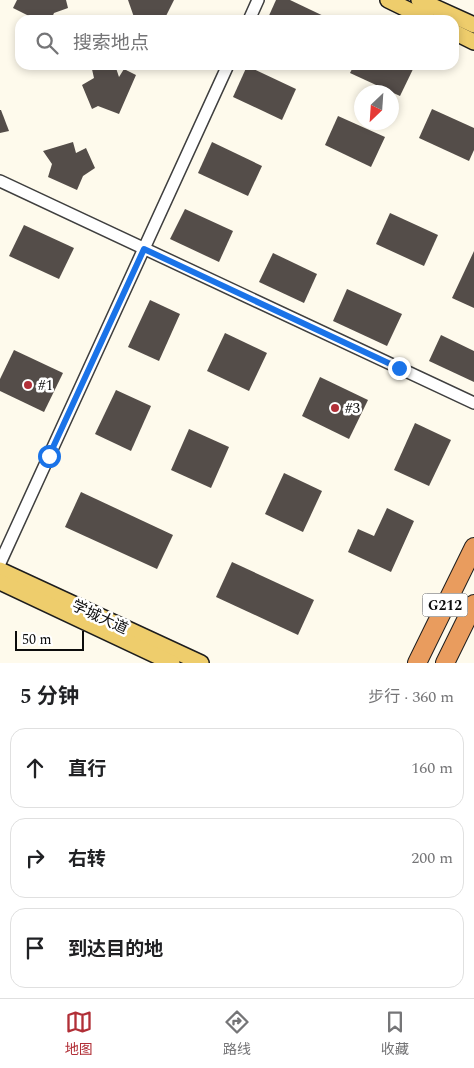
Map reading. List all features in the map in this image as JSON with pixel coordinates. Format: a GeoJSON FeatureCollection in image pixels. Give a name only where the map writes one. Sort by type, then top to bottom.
{"type":"FeatureCollection","features":[{"type":"Feature","properties":{"kind":"highway","name":"G212"},"geometry":{"type":"LineString","coordinates":[[417,663],[474,547]]}},
{"type":"Feature","properties":{"kind":"highway","name":"G212"},"geometry":{"type":"LineString","coordinates":[[445,663],[474,604]]}},
{"type":"Feature","properties":{"kind":"main road"},"geometry":{"type":"LineString","coordinates":[[388,0],[419,15]]}},
{"type":"Feature","properties":{"kind":"main road"},"geometry":{"type":"LineString","coordinates":[[419,0],[452,15]]}},
{"type":"Feature","properties":{"kind":"main road"},"geometry":{"type":"LineString","coordinates":[[459,18],[474,25]]}},
{"type":"Feature","properties":{"kind":"main road"},"geometry":{"type":"LineString","coordinates":[[459,34],[474,42]]}},
{"type":"Feature","properties":{"kind":"main road","name":"学城大道"},"geometry":{"type":"LineString","coordinates":[[0,570],[200,663]]}},
{"type":"Feature","properties":{"kind":"main road","name":"学城大道"},"geometry":{"type":"LineString","coordinates":[[0,582],[172,663]]}},
{"type":"Feature","properties":{"kind":"street"},"geometry":{"type":"LineString","coordinates":[[251,15],[258,0]]}},
{"type":"Feature","properties":{"kind":"street"},"geometry":{"type":"LineString","coordinates":[[0,563],[226,70]]}},
{"type":"Feature","properties":{"kind":"street"},"geometry":{"type":"LineString","coordinates":[[0,181],[474,403]]}},
{"type":"Feature","properties":{"kind":"building"},"geometry":{"type":"Polygon","coordinates":[[[17,0],[66,0],[68,8],[53,15],[27,15],[13,8],[17,0]]]}},
{"type":"Feature","properties":{"kind":"building"},"geometry":{"type":"Polygon","coordinates":[[[128,0],[174,0],[166,15],[133,15],[128,0]]]}},
{"type":"Feature","properties":{"kind":"building"},"geometry":{"type":"Polygon","coordinates":[[[276,0],[290,0],[322,15],[269,15],[276,0]]]}},
{"type":"Feature","properties":{"kind":"building"},"geometry":{"type":"Polygon","coordinates":[[[92,70],[117,70],[119,77],[123,70],[136,75],[119,114],[98,106],[92,109],[82,85],[94,78],[92,70]]]}},
{"type":"Feature","properties":{"kind":"building"},"geometry":{"type":"Polygon","coordinates":[[[245,70],[256,70],[296,89],[282,120],[233,97],[245,70]]]}},
{"type":"Feature","properties":{"kind":"building"},"geometry":{"type":"Polygon","coordinates":[[[352,70],[413,70],[400,96],[399,85],[376,85],[350,73],[352,70]]]}},
{"type":"Feature","properties":{"kind":"building"},"geometry":{"type":"Polygon","coordinates":[[[432,109],[474,128],[474,150],[469,161],[419,138],[432,109]]]}},
{"type":"Feature","properties":{"kind":"building"},"geometry":{"type":"Polygon","coordinates":[[[0,110],[9,131],[0,133],[0,110]]]}},
{"type":"Feature","properties":{"kind":"building"},"geometry":{"type":"Polygon","coordinates":[[[338,116],[354,123],[354,130],[369,130],[385,137],[371,167],[325,145],[338,116]]]}},
{"type":"Feature","properties":{"kind":"building"},"geometry":{"type":"Polygon","coordinates":[[[73,142],[76,153],[86,148],[95,168],[83,176],[77,190],[48,177],[52,164],[43,151],[73,142]]]}},
{"type":"Feature","properties":{"kind":"building"},"geometry":{"type":"Polygon","coordinates":[[[212,142],[262,166],[248,196],[198,173],[212,142]]]}},
{"type":"Feature","properties":{"kind":"building"},"geometry":{"type":"Polygon","coordinates":[[[185,209],[233,231],[219,262],[170,239],[185,209]]]}},
{"type":"Feature","properties":{"kind":"building"},"geometry":{"type":"Polygon","coordinates":[[[390,213],[438,235],[424,266],[376,244],[390,213]]]}},
{"type":"Feature","properties":{"kind":"building"},"geometry":{"type":"Polygon","coordinates":[[[24,225],[74,248],[59,279],[9,256],[24,225]]]}},
{"type":"Feature","properties":{"kind":"building"},"geometry":{"type":"Polygon","coordinates":[[[474,251],[474,308],[452,298],[474,251]]]}},
{"type":"Feature","properties":{"kind":"building"},"geometry":{"type":"Polygon","coordinates":[[[273,253],[317,274],[304,303],[259,282],[273,253]]]}},
{"type":"Feature","properties":{"kind":"building"},"geometry":{"type":"Polygon","coordinates":[[[347,289],[402,314],[387,346],[333,321],[347,289]]]}},
{"type":"Feature","properties":{"kind":"building"},"geometry":{"type":"Polygon","coordinates":[[[150,300],[180,314],[159,361],[128,347],[150,300]]]}},
{"type":"Feature","properties":{"kind":"building"},"geometry":{"type":"Polygon","coordinates":[[[225,333],[267,353],[249,391],[207,371],[225,333]]]}},
{"type":"Feature","properties":{"kind":"building"},"geometry":{"type":"Polygon","coordinates":[[[441,335],[474,351],[474,382],[429,361],[441,335]]]}},
{"type":"Feature","properties":{"kind":"building","name":"#1"},"geometry":{"type":"Polygon","coordinates":[[[14,350],[63,373],[44,412],[0,391],[0,379],[14,350]]]}},
{"type":"Feature","properties":{"kind":"building","name":"#3"},"geometry":{"type":"Polygon","coordinates":[[[320,377],[368,400],[349,439],[302,416],[320,377]]]}},
{"type":"Feature","properties":{"kind":"building"},"geometry":{"type":"Polygon","coordinates":[[[116,390],[151,406],[131,451],[95,434],[116,390]]]}},
{"type":"Feature","properties":{"kind":"building"},"geometry":{"type":"Polygon","coordinates":[[[415,423],[451,440],[429,486],[394,470],[415,423]]]}},
{"type":"Feature","properties":{"kind":"building"},"geometry":{"type":"Polygon","coordinates":[[[189,429],[229,447],[211,488],[171,470],[189,429]]]}},
{"type":"Feature","properties":{"kind":"building"},"geometry":{"type":"Polygon","coordinates":[[[284,473],[322,491],[303,532],[265,514],[284,473]]]}},
{"type":"Feature","properties":{"kind":"building"},"geometry":{"type":"Polygon","coordinates":[[[81,492],[173,535],[157,569],[65,527],[81,492]]]}},
{"type":"Feature","properties":{"kind":"building"},"geometry":{"type":"Polygon","coordinates":[[[387,508],[414,521],[391,572],[348,552],[358,529],[374,536],[387,508]]]}},
{"type":"Feature","properties":{"kind":"building"},"geometry":{"type":"Polygon","coordinates":[[[232,562],[314,600],[298,635],[216,597],[232,562]]]}},
{"type":"Feature","properties":{"kind":"place","name":"#1"},"geometry":{"type":"Point","coordinates":[28,385]}},
{"type":"Feature","properties":{"kind":"place","name":"#3"},"geometry":{"type":"Point","coordinates":[335,408]}},
{"type":"Feature","properties":{"kind":"route"},"geometry":{"type":"LineString","coordinates":[[49,456],[144,249],[399,368]]}}]}
